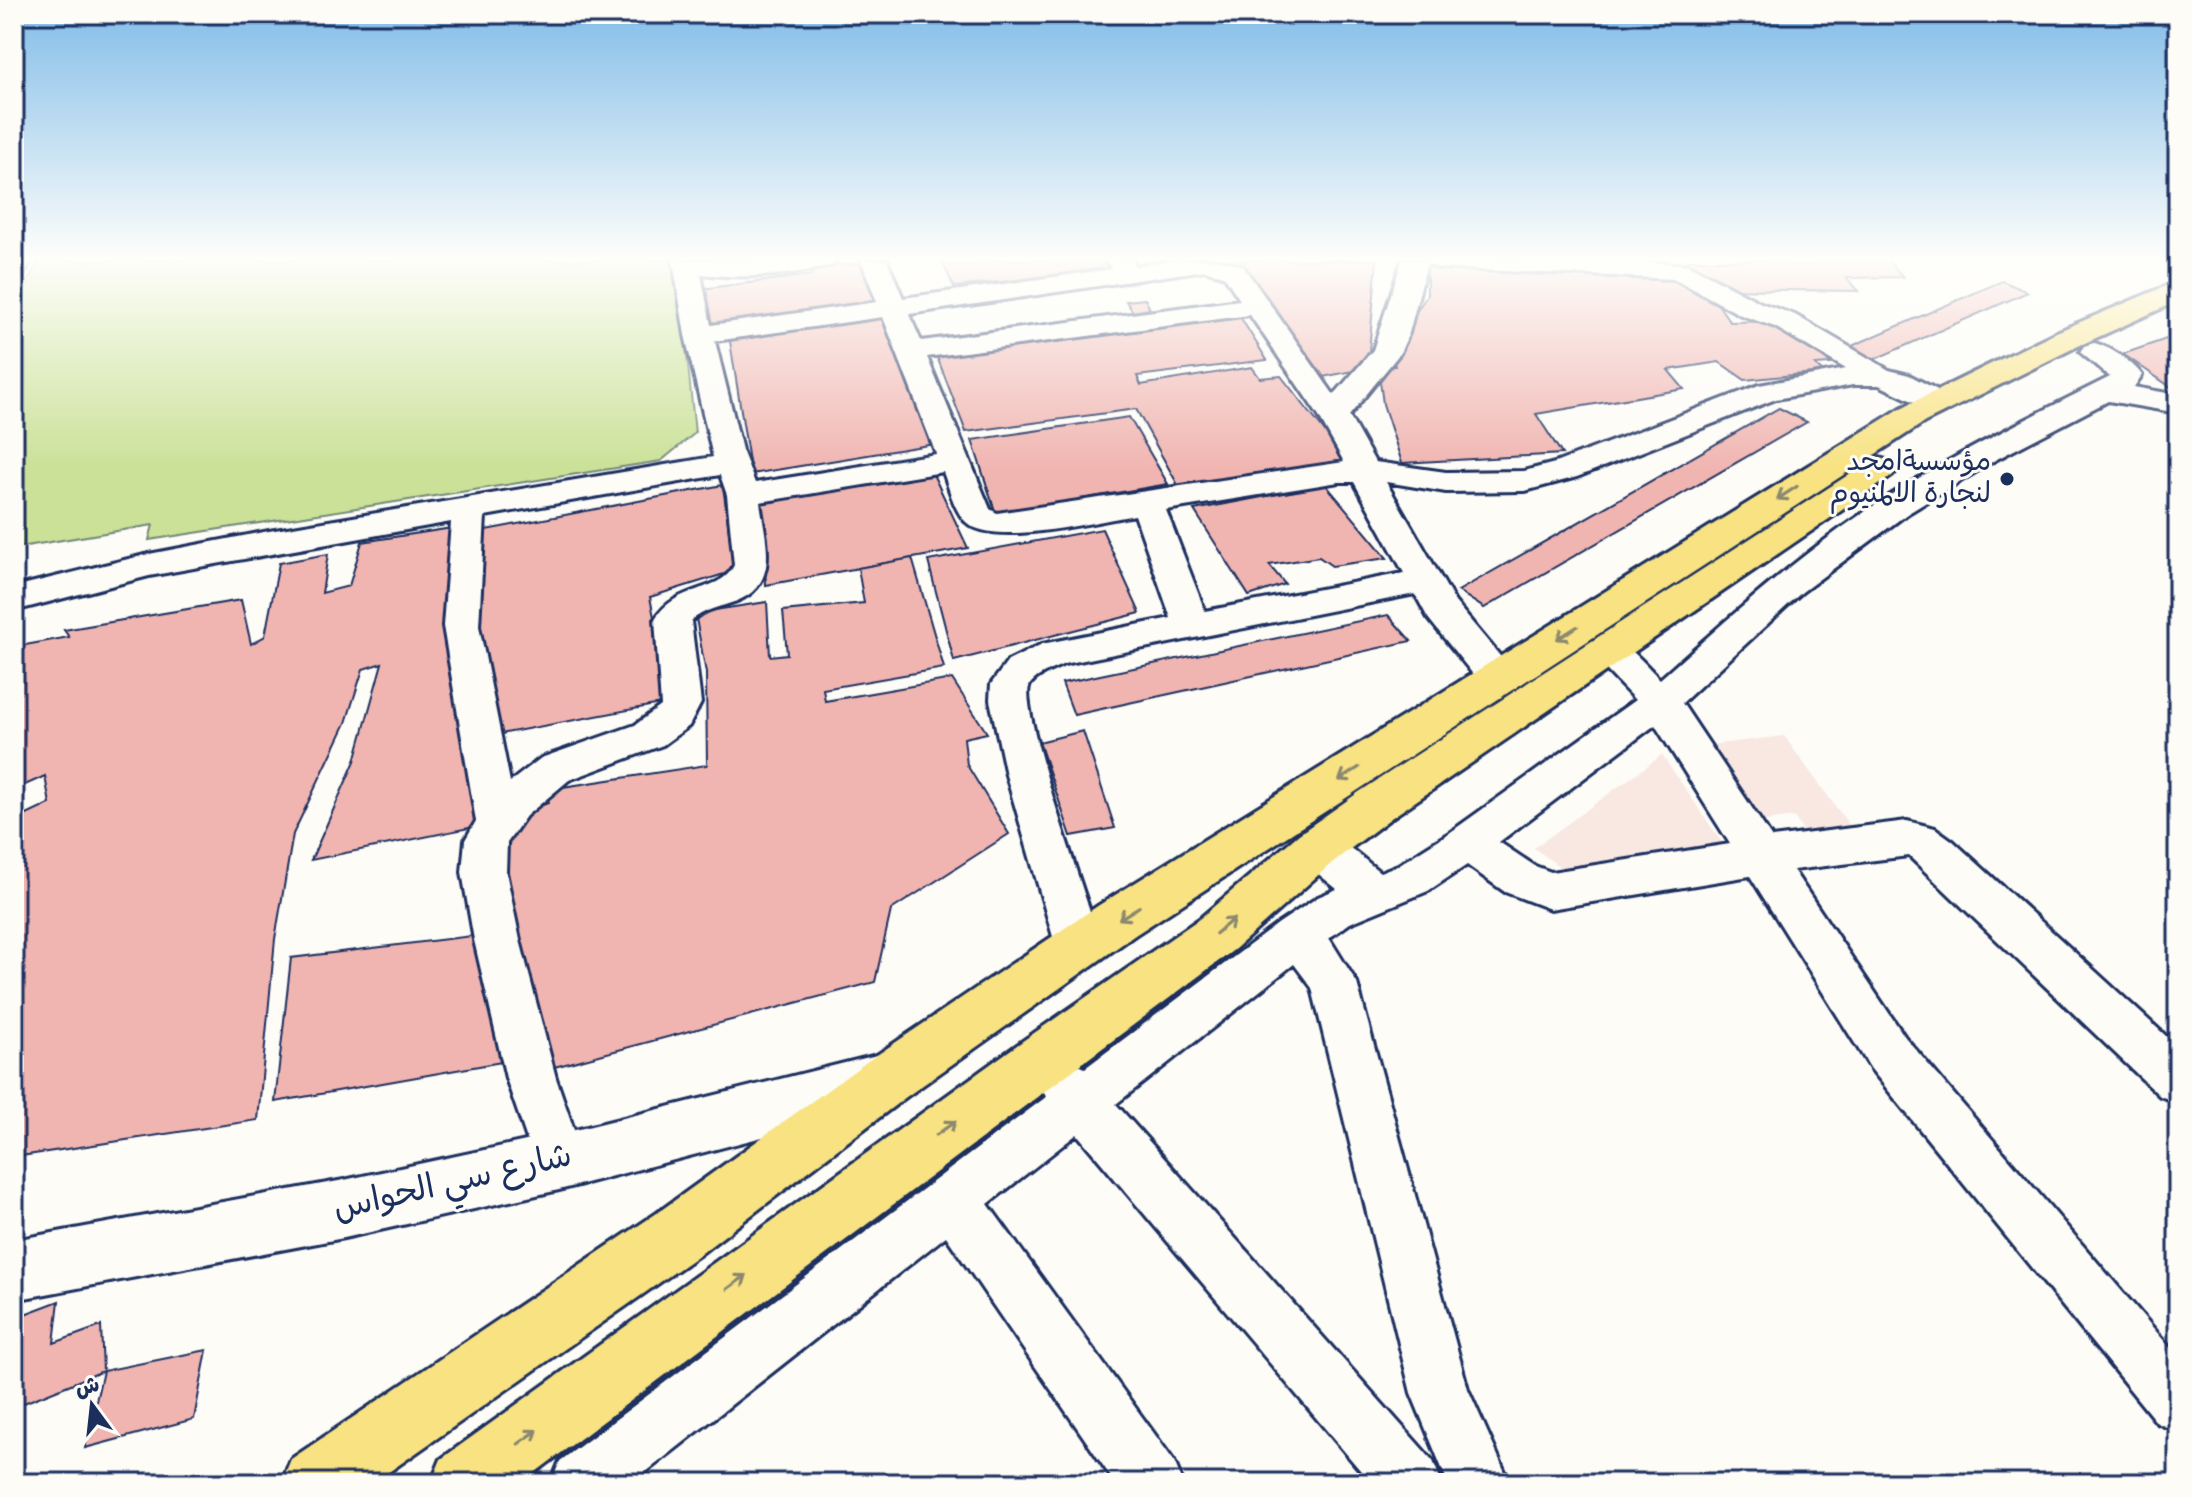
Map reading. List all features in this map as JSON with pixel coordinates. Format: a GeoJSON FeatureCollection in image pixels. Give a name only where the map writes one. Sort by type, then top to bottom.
{"type":"FeatureCollection","features":[{"type":"Feature","properties":{"kind":"main road"},"geometry":{"type":"LineString","coordinates":[[315,1483],[678,1234],[887,1079],[1079,947],[1855,450],[1938,402],[2088,330]]}},
{"type":"Feature","properties":{"kind":"main road"},"geometry":{"type":"LineString","coordinates":[[465,1483],[1043,1058],[1217,934],[1316,848],[1606,650],[1919,444],[2101,372],[2158,330]]}},
{"type":"Feature","properties":{"kind":"street"},"geometry":{"type":"LineString","coordinates":[[559,1162],[531,1078],[484,872],[486,840],[497,821],[530,786],[555,769],[649,735],[675,716],[682,703],[673,619],[678,611],[689,604],[729,592],[749,575],[751,565],[737,479],[698,330]]}},
{"type":"Feature","properties":{"kind":"street"},"geometry":{"type":"LineString","coordinates":[[699,335],[734,330]]}},
{"type":"Feature","properties":{"kind":"street"},"geometry":{"type":"LineString","coordinates":[[904,330],[976,514],[989,524],[1012,524],[1364,470],[1446,482],[1525,481],[1566,470],[1769,391],[1827,379],[1879,376]]}},
{"type":"Feature","properties":{"kind":"street"},"geometry":{"type":"LineString","coordinates":[[912,351],[1075,330]]}},
{"type":"Feature","properties":{"kind":"street"},"geometry":{"type":"LineString","coordinates":[[1274,330],[1333,415],[1424,581],[1465,641],[1497,678]]}},
{"type":"Feature","properties":{"kind":"street"},"geometry":{"type":"LineString","coordinates":[[1333,415],[1386,353],[1396,330]]}},
{"type":"Feature","properties":{"kind":"street"},"geometry":{"type":"LineString","coordinates":[[1800,330],[1879,376],[1899,381],[1938,402]]}},
{"type":"Feature","properties":{"kind":"street"},"geometry":{"type":"LineString","coordinates":[[582,1483],[1295,937],[1334,910],[1413,878],[1467,843],[1660,701],[1790,584],[1895,507],[1984,453],[2101,372],[2178,404]]}},
{"type":"Feature","properties":{"kind":"street"},"geometry":{"type":"LineString","coordinates":[[14,599],[149,565],[469,507],[956,460]]}},
{"type":"Feature","properties":{"kind":"street"},"geometry":{"type":"LineString","coordinates":[[1147,501],[1167,563],[1193,626]]}},
{"type":"Feature","properties":{"kind":"street"},"geometry":{"type":"LineString","coordinates":[[469,507],[461,626],[497,821]]}},
{"type":"Feature","properties":{"kind":"street"},"geometry":{"type":"LineString","coordinates":[[1079,947],[1026,775],[1009,700],[1010,684],[1021,670],[1055,653],[1424,581]]}},
{"type":"Feature","properties":{"kind":"street"},"geometry":{"type":"LineString","coordinates":[[1606,650],[1660,701],[1758,857],[1888,1053],[2178,1402]]}},
{"type":"Feature","properties":{"kind":"street"},"geometry":{"type":"LineString","coordinates":[[1467,843],[1520,879],[1550,891],[1758,857],[1907,838],[1920,840],[1938,853],[2178,1080]]}},
{"type":"Feature","properties":{"kind":"street"},"geometry":{"type":"LineString","coordinates":[[1316,848],[1374,893]]}},
{"type":"Feature","properties":{"kind":"street"},"geometry":{"type":"LineString","coordinates":[[1295,937],[1317,955],[1334,983],[1440,1393],[1479,1483]]}},
{"type":"Feature","properties":{"kind":"street"},"geometry":{"type":"LineString","coordinates":[[1043,1058],[1411,1483]]}},
{"type":"Feature","properties":{"kind":"street","name":"شارع سي الحواس"},"geometry":{"type":"LineString","coordinates":[[14,1270],[344,1209],[559,1162],[887,1079]]}},
{"type":"Feature","properties":{"kind":"street"},"geometry":{"type":"LineString","coordinates":[[953,1200],[1152,1483]]}},
{"type":"Feature","properties":{"kind":"shaded area"},"geometry":{"type":"Polygon","coordinates":[[[1784,736],[1852,829],[1806,835],[1794,817],[1752,823],[1701,746],[1784,736]]]}},
{"type":"Feature","properties":{"kind":"shaded area"},"geometry":{"type":"Polygon","coordinates":[[[1662,755],[1725,847],[1571,875],[1534,848],[1662,755]]]}},
{"type":"Feature","properties":{"kind":"green space"},"geometry":{"type":"Polygon","coordinates":[[[14,330],[684,330],[695,433],[661,461],[149,540],[153,525],[14,548],[14,330]]]}},
{"type":"Feature","properties":{"kind":"building"},"geometry":{"type":"Polygon","coordinates":[[[762,330],[892,330],[935,444],[751,474],[729,335],[762,330]]]}},
{"type":"Feature","properties":{"kind":"building"},"geometry":{"type":"Polygon","coordinates":[[[1109,330],[1248,330],[1267,360],[1137,376],[1141,385],[1252,367],[1260,378],[1281,376],[1347,460],[1179,487],[1136,409],[966,432],[936,354],[1109,330]]]}},
{"type":"Feature","properties":{"kind":"building"},"geometry":{"type":"Polygon","coordinates":[[[1290,330],[1371,330],[1369,352],[1358,370],[1323,377],[1290,330]]]}},
{"type":"Feature","properties":{"kind":"building"},"geometry":{"type":"Polygon","coordinates":[[[1405,330],[1789,330],[1831,364],[1815,365],[1823,372],[1745,380],[1719,362],[1668,370],[1684,389],[1536,414],[1562,454],[1402,463],[1383,404],[1378,366],[1395,366],[1391,351],[1405,330]]]}},
{"type":"Feature","properties":{"kind":"building"},"geometry":{"type":"Polygon","coordinates":[[[1889,330],[1942,330],[1873,360],[1847,348],[1889,330]]]}},
{"type":"Feature","properties":{"kind":"building"},"geometry":{"type":"Polygon","coordinates":[[[2178,335],[2178,392],[2123,354],[2178,335]]]}},
{"type":"Feature","properties":{"kind":"building"},"geometry":{"type":"Polygon","coordinates":[[[1779,408],[1807,422],[1484,608],[1458,591],[1779,408]]]}},
{"type":"Feature","properties":{"kind":"building"},"geometry":{"type":"Polygon","coordinates":[[[1129,417],[1168,484],[996,514],[972,440],[1129,417]]]}},
{"type":"Feature","properties":{"kind":"building"},"geometry":{"type":"Polygon","coordinates":[[[931,470],[968,548],[766,585],[761,497],[931,470]]]}},
{"type":"Feature","properties":{"kind":"building"},"geometry":{"type":"Polygon","coordinates":[[[723,485],[734,571],[650,597],[671,702],[490,736],[467,626],[475,532],[723,485]]]}},
{"type":"Feature","properties":{"kind":"building"},"geometry":{"type":"Polygon","coordinates":[[[1326,485],[1387,558],[1332,566],[1319,557],[1269,565],[1285,584],[1249,596],[1194,510],[1326,485]]]}},
{"type":"Feature","properties":{"kind":"building"},"geometry":{"type":"Polygon","coordinates":[[[459,527],[484,825],[311,860],[355,761],[382,663],[363,669],[346,723],[293,834],[275,939],[258,1120],[14,1157],[14,821],[50,804],[45,776],[14,790],[14,754],[17,753],[14,738],[14,647],[69,637],[64,630],[241,600],[251,644],[265,636],[279,563],[328,554],[322,593],[349,586],[362,542],[459,527]]]}},
{"type":"Feature","properties":{"kind":"building"},"geometry":{"type":"Polygon","coordinates":[[[1102,529],[1140,613],[954,661],[928,561],[1102,529]]]}},
{"type":"Feature","properties":{"kind":"building"},"geometry":{"type":"Polygon","coordinates":[[[912,558],[944,668],[823,689],[825,701],[952,679],[987,733],[964,738],[967,765],[1009,834],[891,910],[875,982],[543,1070],[492,839],[517,815],[548,803],[550,789],[707,765],[706,673],[695,613],[767,602],[770,656],[787,654],[783,611],[864,603],[858,568],[912,558]]]}},
{"type":"Feature","properties":{"kind":"building"},"geometry":{"type":"Polygon","coordinates":[[[1388,615],[1411,641],[1074,715],[1062,683],[1388,615]]]}},
{"type":"Feature","properties":{"kind":"building"},"geometry":{"type":"Polygon","coordinates":[[[1083,731],[1115,828],[1071,836],[1039,742],[1083,731]]]}},
{"type":"Feature","properties":{"kind":"building"},"geometry":{"type":"Polygon","coordinates":[[[480,935],[513,1060],[275,1102],[291,958],[480,935]]]}},
{"type":"Feature","properties":{"kind":"building"},"geometry":{"type":"Polygon","coordinates":[[[59,1301],[54,1343],[101,1326],[103,1371],[14,1407],[14,1318],[59,1301]]]}},
{"type":"Feature","properties":{"kind":"building"},"geometry":{"type":"Polygon","coordinates":[[[207,1350],[194,1419],[85,1448],[103,1371],[207,1350]]]}},
{"type":"Feature","properties":{"kind":"place","name":"مؤسسةامجد لنجارة الالمنيوم"},"geometry":{"type":"Point","coordinates":[2007,479]}}]}
